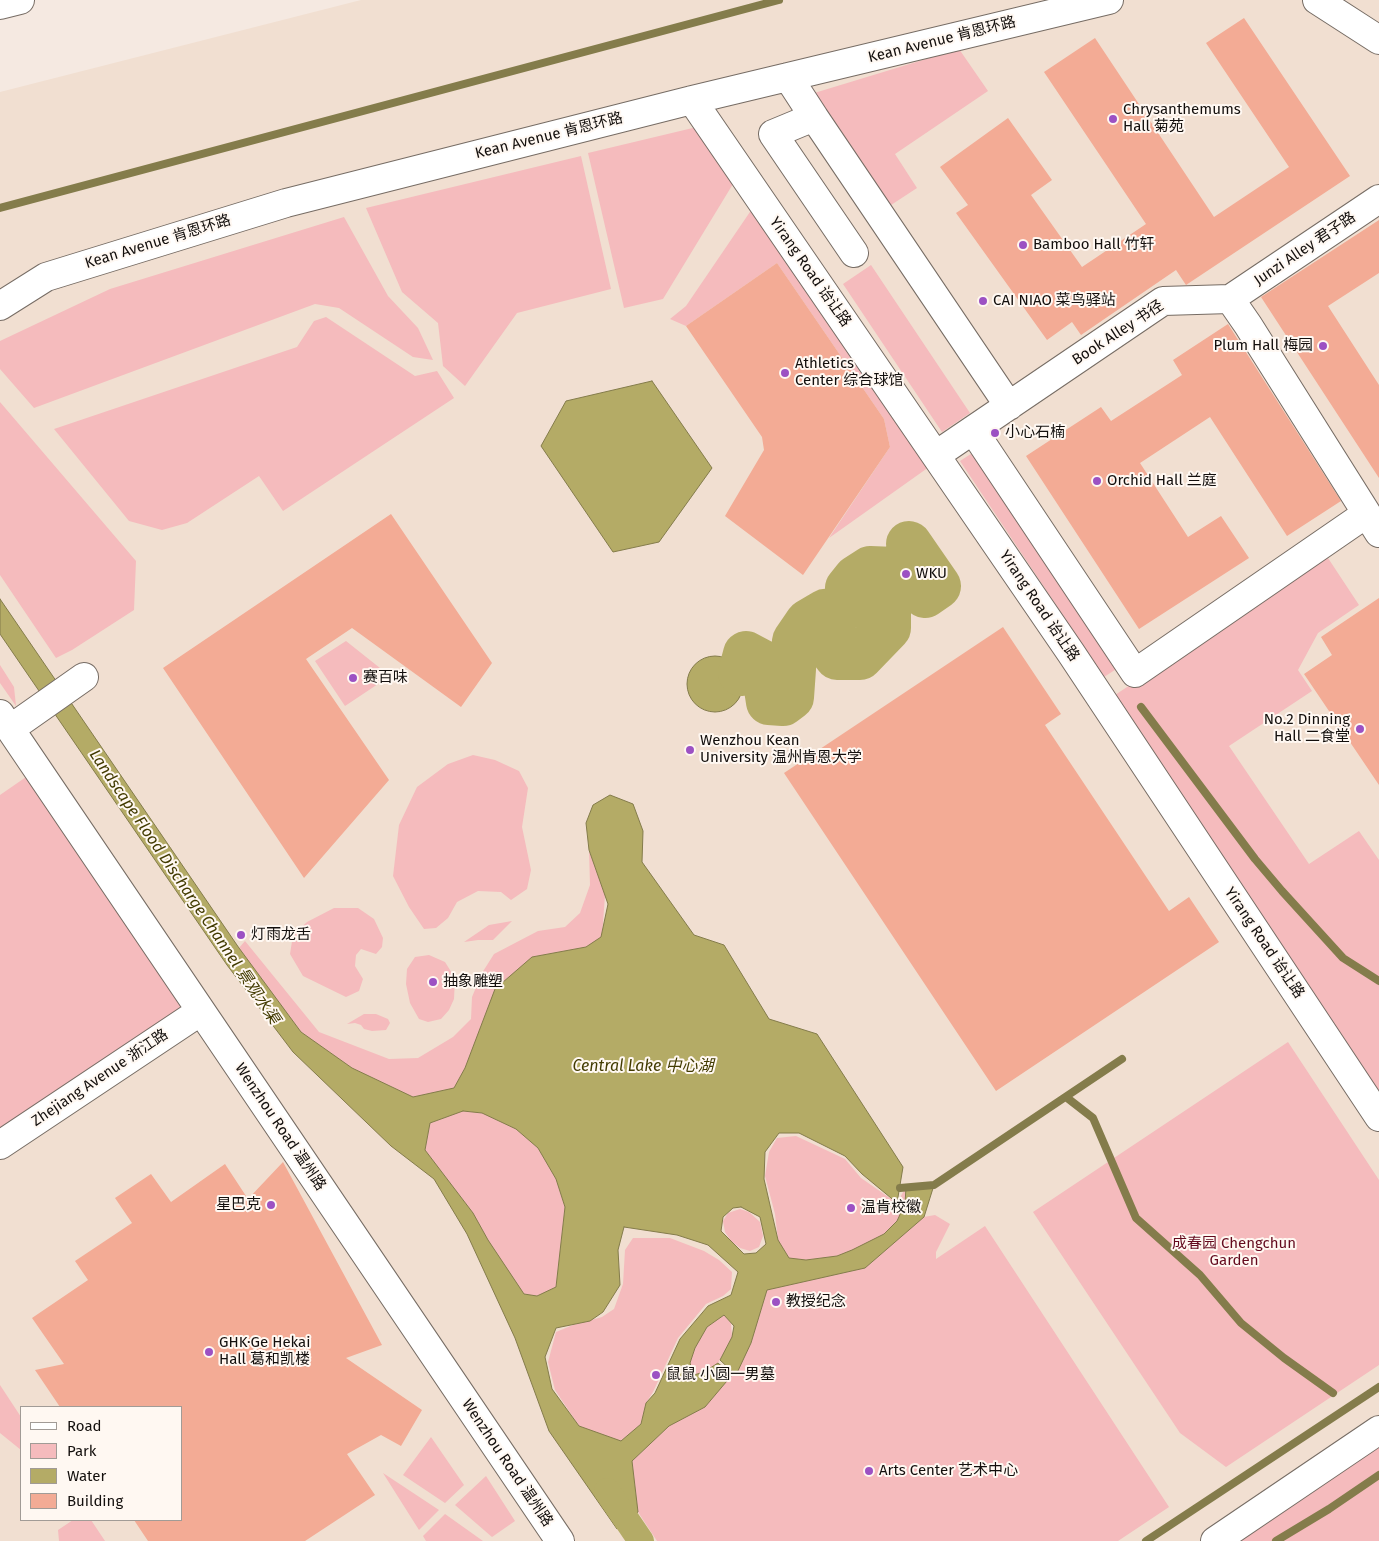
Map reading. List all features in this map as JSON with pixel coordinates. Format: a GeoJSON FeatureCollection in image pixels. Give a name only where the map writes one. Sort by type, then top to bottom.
{"type":"FeatureCollection","features":[{"type":"Feature","properties":{"kind":"street"},"geometry":{"type":"LineString","coordinates":[[0,5],[20,0]]}},
{"type":"Feature","properties":{"kind":"street","name":"Kean Avenue 肯恩环路"},"geometry":{"type":"LineString","coordinates":[[0,306],[46,277],[286,203],[692,100],[1109,0]]}},
{"type":"Feature","properties":{"kind":"street"},"geometry":{"type":"LineString","coordinates":[[1329,4],[1379,40]]}},
{"type":"Feature","properties":{"kind":"street"},"geometry":{"type":"LineString","coordinates":[[788,77],[1009,406]]}},
{"type":"Feature","properties":{"kind":"street","name":"Yirang Road 诒让路"},"geometry":{"type":"LineString","coordinates":[[692,100],[1071,653],[1379,1117]]}},
{"type":"Feature","properties":{"kind":"street"},"geometry":{"type":"LineString","coordinates":[[814,117],[773,134],[854,253]]}},
{"type":"Feature","properties":{"kind":"street","name":"Junzi Alley 君子路"},"geometry":{"type":"LineString","coordinates":[[1230,299],[1379,199]]}},
{"type":"Feature","properties":{"kind":"street"},"geometry":{"type":"LineString","coordinates":[[973,430],[1135,673],[1373,524],[1230,299]]}},
{"type":"Feature","properties":{"kind":"street","name":"Book Alley 书径"},"geometry":{"type":"LineString","coordinates":[[936,455],[1163,301],[1230,299]]}},
{"type":"Feature","properties":{"kind":"street"},"geometry":{"type":"LineString","coordinates":[[8,733],[84,677]]}},
{"type":"Feature","properties":{"kind":"street","name":"Wenzhou Road 温州路"},"geometry":{"type":"LineString","coordinates":[[8,733],[201,1010],[560,1541]]}},
{"type":"Feature","properties":{"kind":"street","name":"Zhejiang Avenue 浙江路"},"geometry":{"type":"LineString","coordinates":[[0,1145],[201,1010]]}},
{"type":"Feature","properties":{"kind":"street"},"geometry":{"type":"LineString","coordinates":[[1215,1541],[1379,1430]]}},
{"type":"Feature","properties":{"kind":"shaded area","name":"Wenzhou Kean University 温州肯恩大学"},"geometry":{"type":"Polygon","coordinates":[[[361,0],[1379,0],[1379,1541],[0,1541],[0,92],[361,0]]]}},
{"type":"Feature","properties":{"kind":"green space"},"geometry":{"type":"Polygon","coordinates":[[[959,49],[988,91],[895,154],[917,188],[888,207],[811,94],[959,49]]]}},
{"type":"Feature","properties":{"kind":"green space"},"geometry":{"type":"Polygon","coordinates":[[[701,126],[736,179],[663,299],[624,308],[588,153],[701,126]]]}},
{"type":"Feature","properties":{"kind":"green space"},"geometry":{"type":"Polygon","coordinates":[[[581,156],[611,289],[517,313],[465,386],[443,366],[438,323],[402,292],[366,208],[581,156]]]}},
{"type":"Feature","properties":{"kind":"green space"},"geometry":{"type":"Polygon","coordinates":[[[754,206],[929,467],[829,538],[890,447],[884,419],[777,263],[686,326],[670,319],[686,306],[754,206]]]}},
{"type":"Feature","properties":{"kind":"green space"},"geometry":{"type":"Polygon","coordinates":[[[344,217],[388,296],[418,328],[433,360],[413,357],[339,308],[315,304],[34,408],[0,369],[0,341],[110,289],[344,217]]]}},
{"type":"Feature","properties":{"kind":"green space"},"geometry":{"type":"Polygon","coordinates":[[[871,265],[970,413],[942,432],[843,284],[871,265]]]}},
{"type":"Feature","properties":{"kind":"green space"},"geometry":{"type":"Polygon","coordinates":[[[326,317],[415,376],[437,371],[454,398],[283,511],[259,476],[187,523],[162,530],[129,521],[54,429],[297,347],[314,321],[326,317]]]}},
{"type":"Feature","properties":{"kind":"green space"},"geometry":{"type":"Polygon","coordinates":[[[0,402],[136,561],[134,610],[72,650],[56,658],[0,575],[0,402]]]}},
{"type":"Feature","properties":{"kind":"green space"},"geometry":{"type":"Polygon","coordinates":[[[977,450],[1121,666],[1104,677],[960,461],[977,450]]]}},
{"type":"Feature","properties":{"kind":"green space"},"geometry":{"type":"Polygon","coordinates":[[[1326,555],[1359,605],[1318,633],[1298,670],[1312,691],[1229,746],[1309,864],[1359,831],[1379,860],[1379,1094],[1115,695],[1326,555]]]}},
{"type":"Feature","properties":{"kind":"green space"},"geometry":{"type":"Polygon","coordinates":[[[346,641],[390,676],[345,706],[315,661],[346,641]]]}},
{"type":"Feature","properties":{"kind":"green space"},"geometry":{"type":"Polygon","coordinates":[[[0,665],[14,687],[16,706],[0,683],[0,665]]]}},
{"type":"Feature","properties":{"kind":"green space"},"geometry":{"type":"Polygon","coordinates":[[[473,755],[495,760],[519,771],[528,788],[522,827],[531,870],[527,889],[511,900],[501,892],[478,891],[457,902],[448,918],[436,928],[424,929],[409,907],[393,876],[399,825],[417,787],[448,764],[473,755]]]}},
{"type":"Feature","properties":{"kind":"green space"},"geometry":{"type":"Polygon","coordinates":[[[29,775],[187,1009],[0,1133],[0,795],[29,775]]]}},
{"type":"Feature","properties":{"kind":"green space"},"geometry":{"type":"Polygon","coordinates":[[[589,850],[605,895],[602,937],[586,947],[532,957],[454,1088],[413,1097],[352,1068],[301,1032],[239,948],[245,941],[319,1032],[389,1059],[418,1058],[453,1037],[471,1019],[472,997],[482,973],[494,954],[538,931],[565,927],[580,913],[590,885],[589,850]]]}},
{"type":"Feature","properties":{"kind":"green space"},"geometry":{"type":"Polygon","coordinates":[[[334,908],[358,908],[374,919],[383,938],[382,947],[376,954],[361,949],[356,955],[355,966],[363,979],[359,991],[346,997],[303,976],[290,954],[293,935],[307,922],[334,908]]]}},
{"type":"Feature","properties":{"kind":"green space"},"geometry":{"type":"Polygon","coordinates":[[[512,921],[493,940],[464,942],[489,925],[512,921]]]}},
{"type":"Feature","properties":{"kind":"green space"},"geometry":{"type":"Polygon","coordinates":[[[429,955],[445,962],[455,978],[454,999],[449,1010],[441,1019],[428,1022],[419,1019],[410,1003],[406,984],[407,969],[415,957],[429,955]]]}},
{"type":"Feature","properties":{"kind":"green space"},"geometry":{"type":"Polygon","coordinates":[[[364,1014],[376,1014],[388,1019],[390,1023],[386,1030],[372,1031],[364,1029],[361,1025],[355,1023],[347,1024],[364,1014]]]}},
{"type":"Feature","properties":{"kind":"green space","name":"成春园 Chengchun Garden"},"geometry":{"type":"Polygon","coordinates":[[[1288,1042],[1379,1180],[1379,1365],[1226,1467],[1180,1433],[1033,1212],[1288,1042]]]}},
{"type":"Feature","properties":{"kind":"green space"},"geometry":{"type":"Polygon","coordinates":[[[463,1111],[482,1113],[516,1129],[538,1148],[556,1179],[565,1207],[556,1287],[537,1296],[524,1294],[488,1240],[473,1213],[425,1150],[430,1123],[463,1111]]]}},
{"type":"Feature","properties":{"kind":"green space"},"geometry":{"type":"Polygon","coordinates":[[[796,1136],[845,1159],[861,1178],[897,1203],[906,1187],[905,1204],[897,1221],[884,1234],[861,1247],[837,1256],[806,1260],[789,1258],[778,1240],[775,1214],[765,1176],[769,1152],[777,1138],[796,1136]]]}},
{"type":"Feature","properties":{"kind":"green space"},"geometry":{"type":"Polygon","coordinates":[[[740,1209],[749,1212],[760,1222],[763,1236],[759,1247],[750,1251],[740,1248],[731,1241],[725,1232],[723,1221],[728,1213],[740,1209]]]}},
{"type":"Feature","properties":{"kind":"green space"},"geometry":{"type":"Polygon","coordinates":[[[935,1215],[950,1224],[936,1252],[936,1259],[985,1226],[1169,1507],[1118,1541],[657,1541],[638,1512],[632,1461],[669,1426],[705,1407],[732,1375],[736,1375],[751,1343],[767,1290],[865,1268],[924,1217],[935,1215]]]}},
{"type":"Feature","properties":{"kind":"green space"},"geometry":{"type":"Polygon","coordinates":[[[633,1238],[670,1238],[704,1251],[719,1260],[732,1272],[731,1289],[723,1296],[706,1304],[678,1338],[646,1403],[641,1424],[621,1441],[579,1426],[555,1390],[548,1362],[556,1332],[602,1317],[614,1309],[623,1284],[625,1250],[633,1238]]]}},
{"type":"Feature","properties":{"kind":"green space"},"geometry":{"type":"Polygon","coordinates":[[[724,1315],[731,1323],[732,1337],[718,1363],[704,1372],[694,1375],[690,1363],[695,1348],[707,1327],[724,1315]]]}},
{"type":"Feature","properties":{"kind":"green space"},"geometry":{"type":"Polygon","coordinates":[[[0,1385],[20,1415],[20,1449],[0,1433],[0,1385]]]}},
{"type":"Feature","properties":{"kind":"green space"},"geometry":{"type":"Polygon","coordinates":[[[431,1437],[464,1485],[445,1503],[403,1475],[431,1437]]]}},
{"type":"Feature","properties":{"kind":"green space"},"geometry":{"type":"Polygon","coordinates":[[[1379,1445],[1379,1541],[1234,1541],[1379,1445]]]}},
{"type":"Feature","properties":{"kind":"green space"},"geometry":{"type":"Polygon","coordinates":[[[383,1473],[439,1510],[419,1530],[383,1473]]]}},
{"type":"Feature","properties":{"kind":"green space"},"geometry":{"type":"Polygon","coordinates":[[[486,1476],[515,1521],[492,1537],[455,1505],[486,1476]]]}},
{"type":"Feature","properties":{"kind":"green space"},"geometry":{"type":"Polygon","coordinates":[[[445,1514],[483,1541],[426,1541],[423,1536],[445,1514]]]}},
{"type":"Feature","properties":{"kind":"green space"},"geometry":{"type":"Polygon","coordinates":[[[72,1521],[92,1521],[105,1541],[59,1541],[58,1530],[72,1521]]]}},
{"type":"Feature","properties":{"kind":"water"},"geometry":{"type":"Polygon","coordinates":[[[652,381],[712,468],[659,542],[613,552],[541,446],[566,401],[652,381]]]}},
{"type":"Feature","properties":{"kind":"water","name":"Central Lake 中心湖"},"geometry":{"type":"Polygon","coordinates":[[[0,599],[239,948],[301,1032],[352,1068],[413,1097],[454,1088],[465,1068],[495,989],[532,957],[586,947],[601,937],[608,904],[589,850],[586,823],[593,805],[610,795],[633,804],[643,831],[642,862],[694,935],[724,945],[769,1019],[817,1034],[903,1167],[897,1203],[862,1174],[845,1156],[799,1133],[779,1133],[765,1152],[764,1179],[778,1240],[789,1258],[806,1260],[837,1256],[884,1234],[897,1221],[905,1204],[906,1187],[934,1185],[924,1217],[865,1268],[767,1290],[751,1343],[736,1375],[720,1360],[732,1337],[734,1326],[724,1315],[707,1327],[695,1348],[690,1363],[694,1375],[704,1372],[718,1363],[732,1375],[705,1407],[669,1426],[632,1461],[638,1512],[617,1529],[549,1431],[515,1338],[467,1234],[434,1179],[391,1146],[293,1052],[227,965],[0,634],[0,599]],[[463,1111],[430,1123],[425,1150],[473,1213],[488,1240],[524,1294],[537,1296],[556,1287],[565,1207],[556,1179],[538,1148],[516,1129],[482,1113],[463,1111]],[[741,1207],[733,1208],[723,1217],[721,1231],[744,1254],[756,1253],[766,1244],[760,1217],[741,1207]],[[624,1227],[618,1250],[620,1285],[603,1312],[590,1321],[556,1328],[545,1357],[552,1389],[579,1426],[621,1441],[641,1424],[646,1403],[655,1393],[680,1339],[708,1306],[731,1295],[738,1272],[708,1245],[677,1235],[624,1227]]]}},
{"type":"Feature","properties":{"kind":"water"},"geometry":{"type":"Polygon","coordinates":[[[709,656],[721,656],[731,660],[739,668],[743,684],[739,700],[731,708],[721,712],[709,712],[699,708],[691,700],[687,690],[687,678],[691,668],[699,660],[709,656]]]}},
{"type":"Feature","properties":{"kind":"building"},"geometry":{"type":"Polygon","coordinates":[[[1244,18],[1350,176],[1186,285],[1176,270],[1081,335],[1072,322],[1047,340],[956,213],[968,205],[940,167],[1008,118],[1052,180],[1031,195],[1082,267],[1146,224],[1044,72],[1095,38],[1214,217],[1289,167],[1206,43],[1244,18]]]}},
{"type":"Feature","properties":{"kind":"building","name":"Plum Hall 梅园"},"geometry":{"type":"Polygon","coordinates":[[[1379,220],[1379,273],[1328,306],[1379,385],[1379,478],[1261,297],[1379,220]]]}},
{"type":"Feature","properties":{"kind":"building","name":"Athletics Center 综合球馆"},"geometry":{"type":"Polygon","coordinates":[[[777,263],[884,419],[890,447],[803,575],[725,516],[764,450],[762,437],[686,326],[777,263]]]}},
{"type":"Feature","properties":{"kind":"building","name":"Orchid Hall 兰庭"},"geometry":{"type":"Polygon","coordinates":[[[1228,324],[1341,501],[1287,536],[1210,417],[1140,463],[1188,537],[1221,516],[1249,558],[1139,629],[1026,456],[1101,407],[1111,421],[1182,375],[1173,360],[1228,324]]]}},
{"type":"Feature","properties":{"kind":"building"},"geometry":{"type":"Polygon","coordinates":[[[391,514],[492,663],[461,707],[352,628],[306,659],[389,780],[304,878],[163,668],[391,514]]]}},
{"type":"Feature","properties":{"kind":"building","name":"No.2 Dinning Hall 二食堂"},"geometry":{"type":"Polygon","coordinates":[[[1379,598],[1379,785],[1304,674],[1332,655],[1321,637],[1379,598]]]}},
{"type":"Feature","properties":{"kind":"building"},"geometry":{"type":"Polygon","coordinates":[[[1003,627],[1061,714],[1045,725],[1169,911],[1189,897],[1219,942],[996,1091],[784,773],[1003,627]]]}},
{"type":"Feature","properties":{"kind":"building","name":"GHK·Ge Hekai Hall 葛和凯楼"},"geometry":{"type":"Polygon","coordinates":[[[283,1162],[382,1345],[346,1358],[422,1410],[401,1446],[381,1435],[347,1454],[375,1495],[305,1541],[148,1541],[135,1521],[182,1521],[182,1406],[59,1406],[35,1370],[64,1364],[32,1318],[88,1280],[75,1261],[132,1223],[115,1198],[151,1174],[171,1202],[225,1164],[248,1199],[283,1162]]]}},
{"type":"Feature","properties":{"kind":"waterway"},"geometry":{"type":"LineString","coordinates":[[0,208],[779,0]]}},
{"type":"Feature","properties":{"kind":"waterway"},"geometry":{"type":"LineString","coordinates":[[741,673],[746,654],[763,663],[769,702],[783,703],[791,697],[795,641],[808,622],[825,612],[832,616],[833,626],[829,637],[832,650],[837,657],[860,657],[888,628],[888,612],[871,606],[860,605],[848,588],[856,578],[870,569],[895,570],[918,587],[925,595],[938,586],[909,544]]}},
{"type":"Feature","properties":{"kind":"waterway"},"geometry":{"type":"LineString","coordinates":[[1141,707],[1255,859],[1282,891],[1343,958],[1379,981]]}},
{"type":"Feature","properties":{"kind":"waterway"},"geometry":{"type":"LineString","coordinates":[[900,1188],[934,1185],[1122,1059]]}},
{"type":"Feature","properties":{"kind":"waterway"},"geometry":{"type":"LineString","coordinates":[[1066,1097],[1093,1118],[1136,1218],[1200,1275],[1241,1323],[1284,1358],[1333,1393]]}},
{"type":"Feature","properties":{"kind":"waterway"},"geometry":{"type":"LineString","coordinates":[[1146,1541],[1379,1387]]}},
{"type":"Feature","properties":{"kind":"waterway"},"geometry":{"type":"LineString","coordinates":[[1276,1541],[1329,1509],[1379,1475]]}},
{"type":"Feature","properties":{"kind":"waterway","name":"Landscape Flood Discharge Channel 景观水渠"},"geometry":{"type":"LineString","coordinates":[[607,1491],[641,1541]]}},
{"type":"Feature","properties":{"kind":"place","name":"Chrysanthemums Hall 菊苑"},"geometry":{"type":"Point","coordinates":[1113,119]}},
{"type":"Feature","properties":{"kind":"place","name":"Bamboo Hall 竹轩"},"geometry":{"type":"Point","coordinates":[1023,245]}},
{"type":"Feature","properties":{"kind":"place","name":"CAI NIAO 菜鸟驿站"},"geometry":{"type":"Point","coordinates":[983,301]}},
{"type":"Feature","properties":{"kind":"place","name":"Plum Hall 梅园"},"geometry":{"type":"Point","coordinates":[1323,346]}},
{"type":"Feature","properties":{"kind":"place","name":"Athletics Center 综合球馆"},"geometry":{"type":"Point","coordinates":[785,373]}},
{"type":"Feature","properties":{"kind":"place","name":"小心石楠"},"geometry":{"type":"Point","coordinates":[995,433]}},
{"type":"Feature","properties":{"kind":"place","name":"Orchid Hall 兰庭"},"geometry":{"type":"Point","coordinates":[1097,481]}},
{"type":"Feature","properties":{"kind":"place","name":"WKU"},"geometry":{"type":"Point","coordinates":[906,574]}},
{"type":"Feature","properties":{"kind":"place","name":"赛百味"},"geometry":{"type":"Point","coordinates":[353,678]}},
{"type":"Feature","properties":{"kind":"place","name":"No.2 Dinning Hall 二食堂"},"geometry":{"type":"Point","coordinates":[1360,729]}},
{"type":"Feature","properties":{"kind":"place","name":"Wenzhou Kean University 温州肯恩大学"},"geometry":{"type":"Point","coordinates":[690,750]}},
{"type":"Feature","properties":{"kind":"place","name":"灯雨龙舌"},"geometry":{"type":"Point","coordinates":[241,935]}},
{"type":"Feature","properties":{"kind":"place","name":"抽象雕塑"},"geometry":{"type":"Point","coordinates":[433,982]}},
{"type":"Feature","properties":{"kind":"place","name":"星巴克"},"geometry":{"type":"Point","coordinates":[271,1205]}},
{"type":"Feature","properties":{"kind":"place","name":"温肯校徽"},"geometry":{"type":"Point","coordinates":[851,1208]}},
{"type":"Feature","properties":{"kind":"place","name":"教授纪念"},"geometry":{"type":"Point","coordinates":[776,1302]}},
{"type":"Feature","properties":{"kind":"place","name":"GHK·Ge Hekai Hall 葛和凯楼"},"geometry":{"type":"Point","coordinates":[209,1352]}},
{"type":"Feature","properties":{"kind":"place","name":"鼠鼠 小圆一男墓"},"geometry":{"type":"Point","coordinates":[656,1375]}},
{"type":"Feature","properties":{"kind":"place","name":"Arts Center 艺术中心"},"geometry":{"type":"Point","coordinates":[869,1471]}}]}
